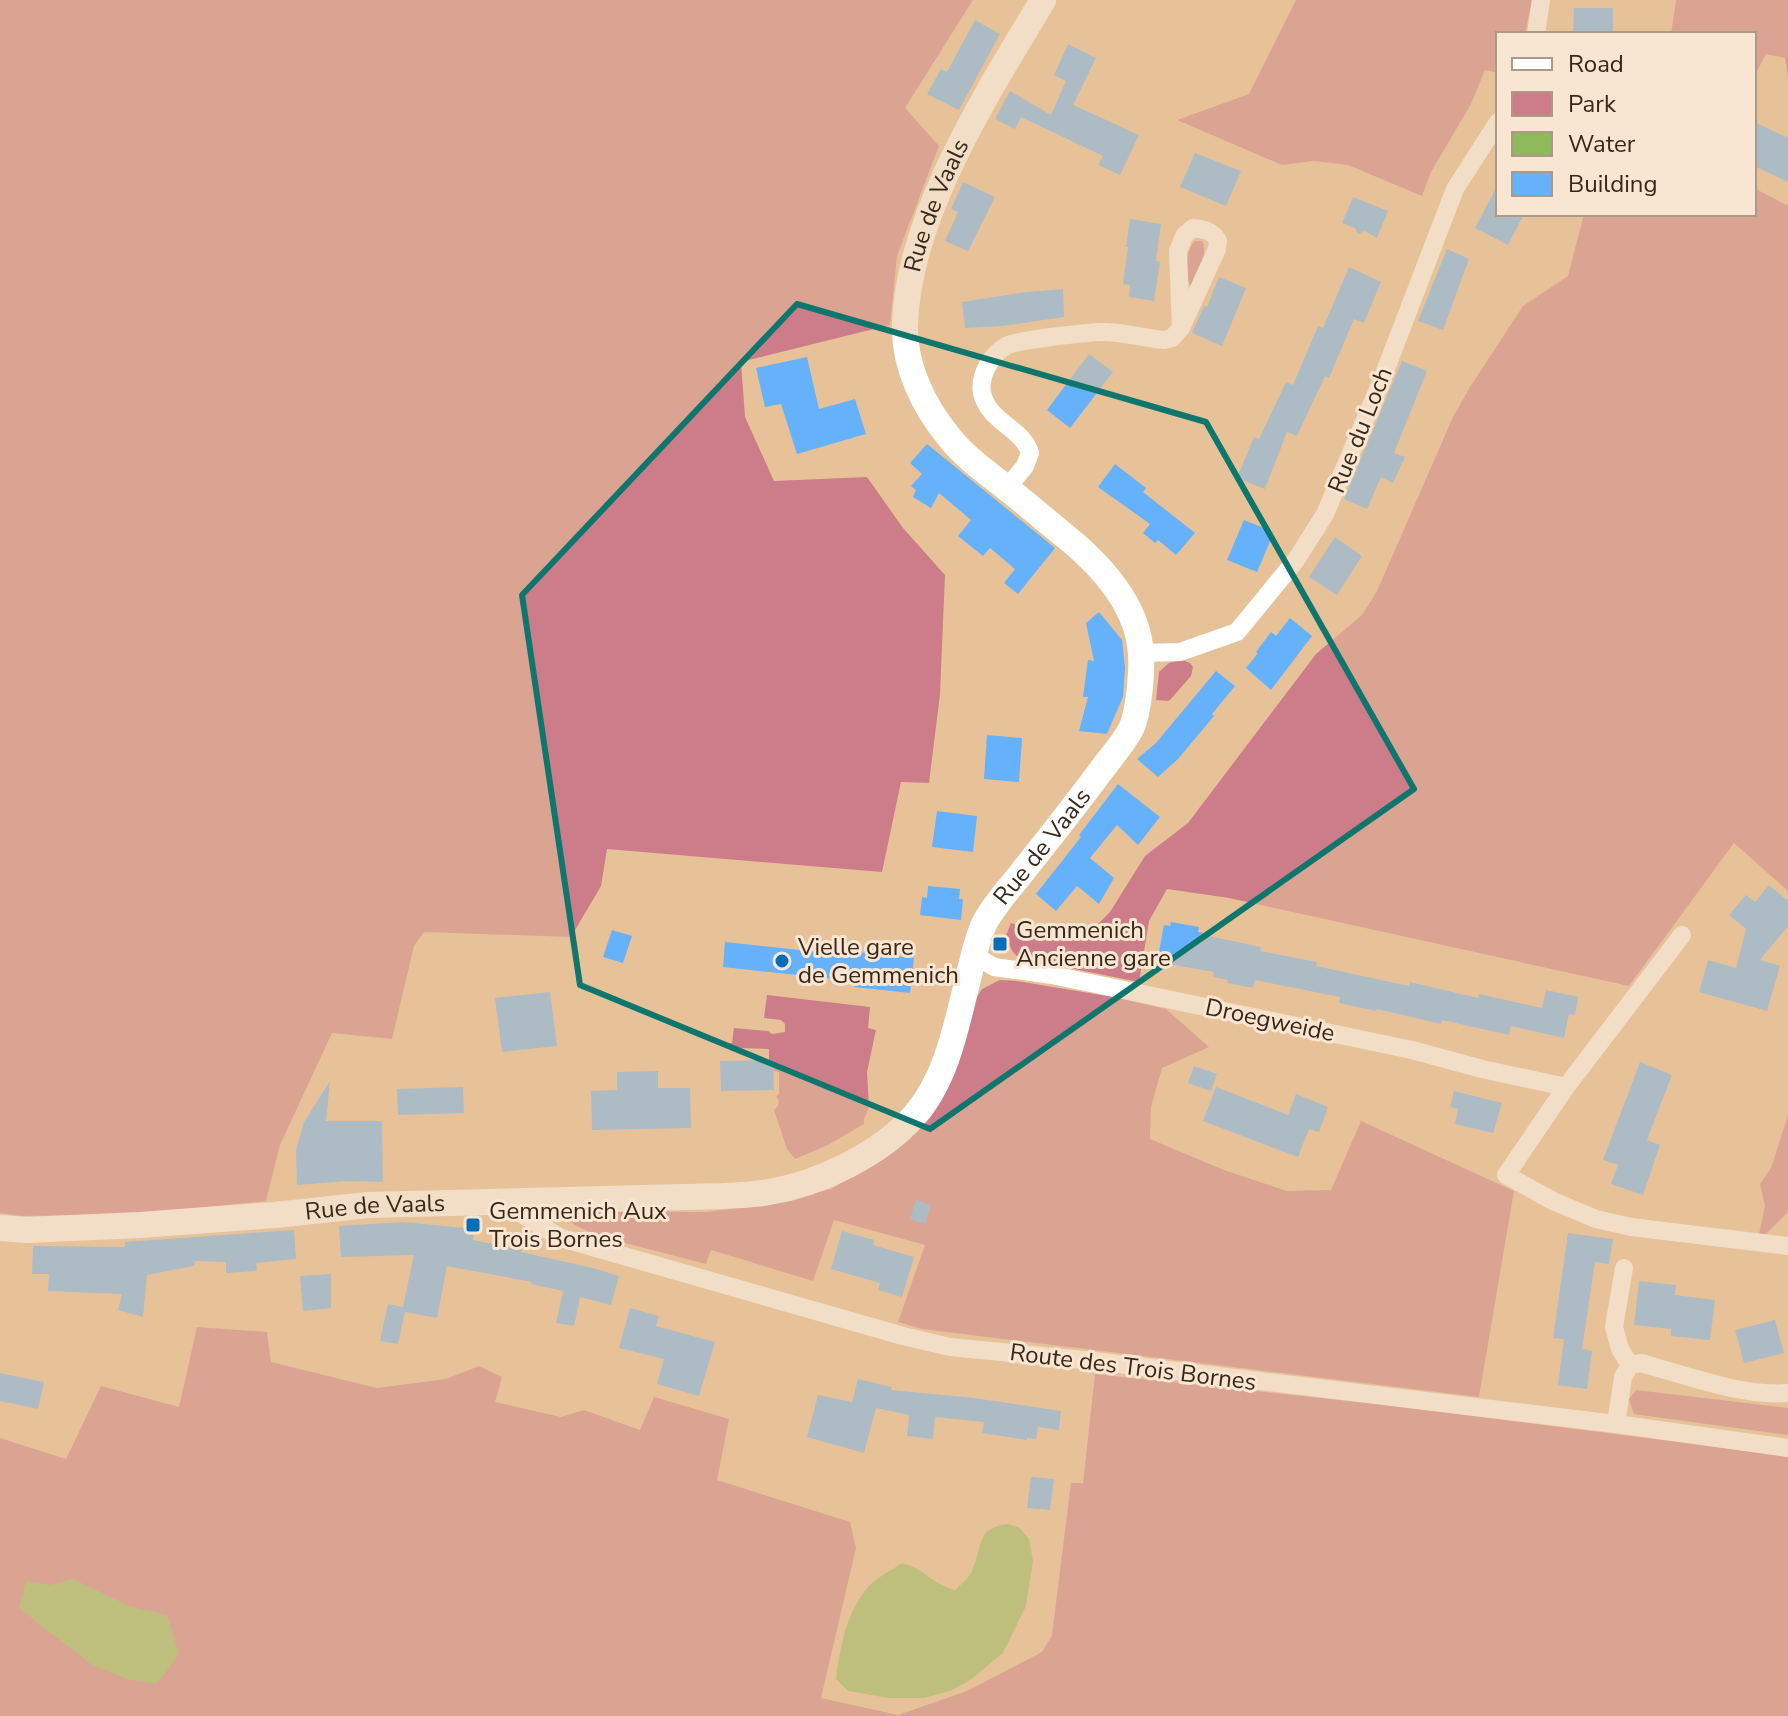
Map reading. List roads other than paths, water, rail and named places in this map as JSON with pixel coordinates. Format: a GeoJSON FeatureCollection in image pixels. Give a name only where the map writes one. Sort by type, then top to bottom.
{"type":"FeatureCollection","features":[{"type":"Feature","properties":{"kind":"main road","name":"Rue de Vaals"},"geometry":{"type":"LineString","coordinates":[[0,1228],[26,1230],[140,1225],[368,1205],[768,1193],[828,1174],[864,1156],[893,1136],[913,1117],[933,1089],[950,1048],[984,924],[1132,727],[1138,706],[1141,653],[1136,628],[1125,602],[1109,578],[1081,548],[950,439],[929,410],[909,361],[905,329],[907,293],[913,261],[933,207],[989,92],[1043,0]]}},
{"type":"Feature","properties":{"kind":"street"},"geometry":{"type":"LineString","coordinates":[[1536,32],[1541,0]]}},
{"type":"Feature","properties":{"kind":"street","name":"Rue du Loch"},"geometry":{"type":"LineString","coordinates":[[1141,653],[1180,652],[1237,632],[1296,560],[1325,514],[1379,387],[1455,189],[1496,125]]}},
{"type":"Feature","properties":{"kind":"street"},"geometry":{"type":"LineString","coordinates":[[1007,488],[1025,466],[1030,453],[1027,443],[993,415],[982,393],[982,375],[1007,346],[1104,332],[1164,340],[1172,338],[1181,328],[1218,241],[1215,235],[1202,229],[1193,228],[1184,236],[1178,251],[1181,328]]}},
{"type":"Feature","properties":{"kind":"street"},"geometry":{"type":"LineString","coordinates":[[1682,935],[1566,1087],[1506,1175],[1553,1201],[1596,1219],[1631,1227],[1788,1246]]}},
{"type":"Feature","properties":{"kind":"street","name":"Droegweide"},"geometry":{"type":"LineString","coordinates":[[974,955],[994,967],[1052,975],[1412,1050],[1566,1087]]}},
{"type":"Feature","properties":{"kind":"street","name":"Route des Trois Bornes"},"geometry":{"type":"LineString","coordinates":[[500,1200],[561,1238],[950,1347],[1094,1361],[1616,1424],[1788,1448]]}},
{"type":"Feature","properties":{"kind":"street"},"geometry":{"type":"LineString","coordinates":[[1624,1268],[1614,1327],[1620,1349],[1630,1365]]}},
{"type":"Feature","properties":{"kind":"street"},"geometry":{"type":"LineString","coordinates":[[1616,1424],[1623,1377],[1630,1365],[1641,1363],[1739,1390],[1788,1393]]}},
{"type":"Feature","properties":{"kind":"water"},"geometry":{"type":"Polygon","coordinates":[[[1008,1524],[1020,1528],[1029,1539],[1033,1561],[1026,1606],[1003,1653],[969,1681],[950,1691],[924,1698],[888,1698],[848,1691],[836,1679],[850,1617],[862,1595],[874,1582],[902,1563],[955,1590],[971,1574],[985,1534],[997,1526],[1008,1524]]]}},
{"type":"Feature","properties":{"kind":"water"},"geometry":{"type":"Polygon","coordinates":[[[73,1579],[129,1606],[167,1615],[179,1654],[157,1684],[127,1679],[92,1665],[19,1608],[26,1581],[50,1585],[73,1579]]]}},
{"type":"Feature","properties":{"kind":"place","name":"Gemmenich Ancienne gare"},"geometry":{"type":"Point","coordinates":[1000,944]}},
{"type":"Feature","properties":{"kind":"place","name":"Vielle gare de Gemmenich"},"geometry":{"type":"Point","coordinates":[782,961]}},
{"type":"Feature","properties":{"kind":"place","name":"Gemmenich Aux Trois Bornes"},"geometry":{"type":"Point","coordinates":[473,1225]}}]}
